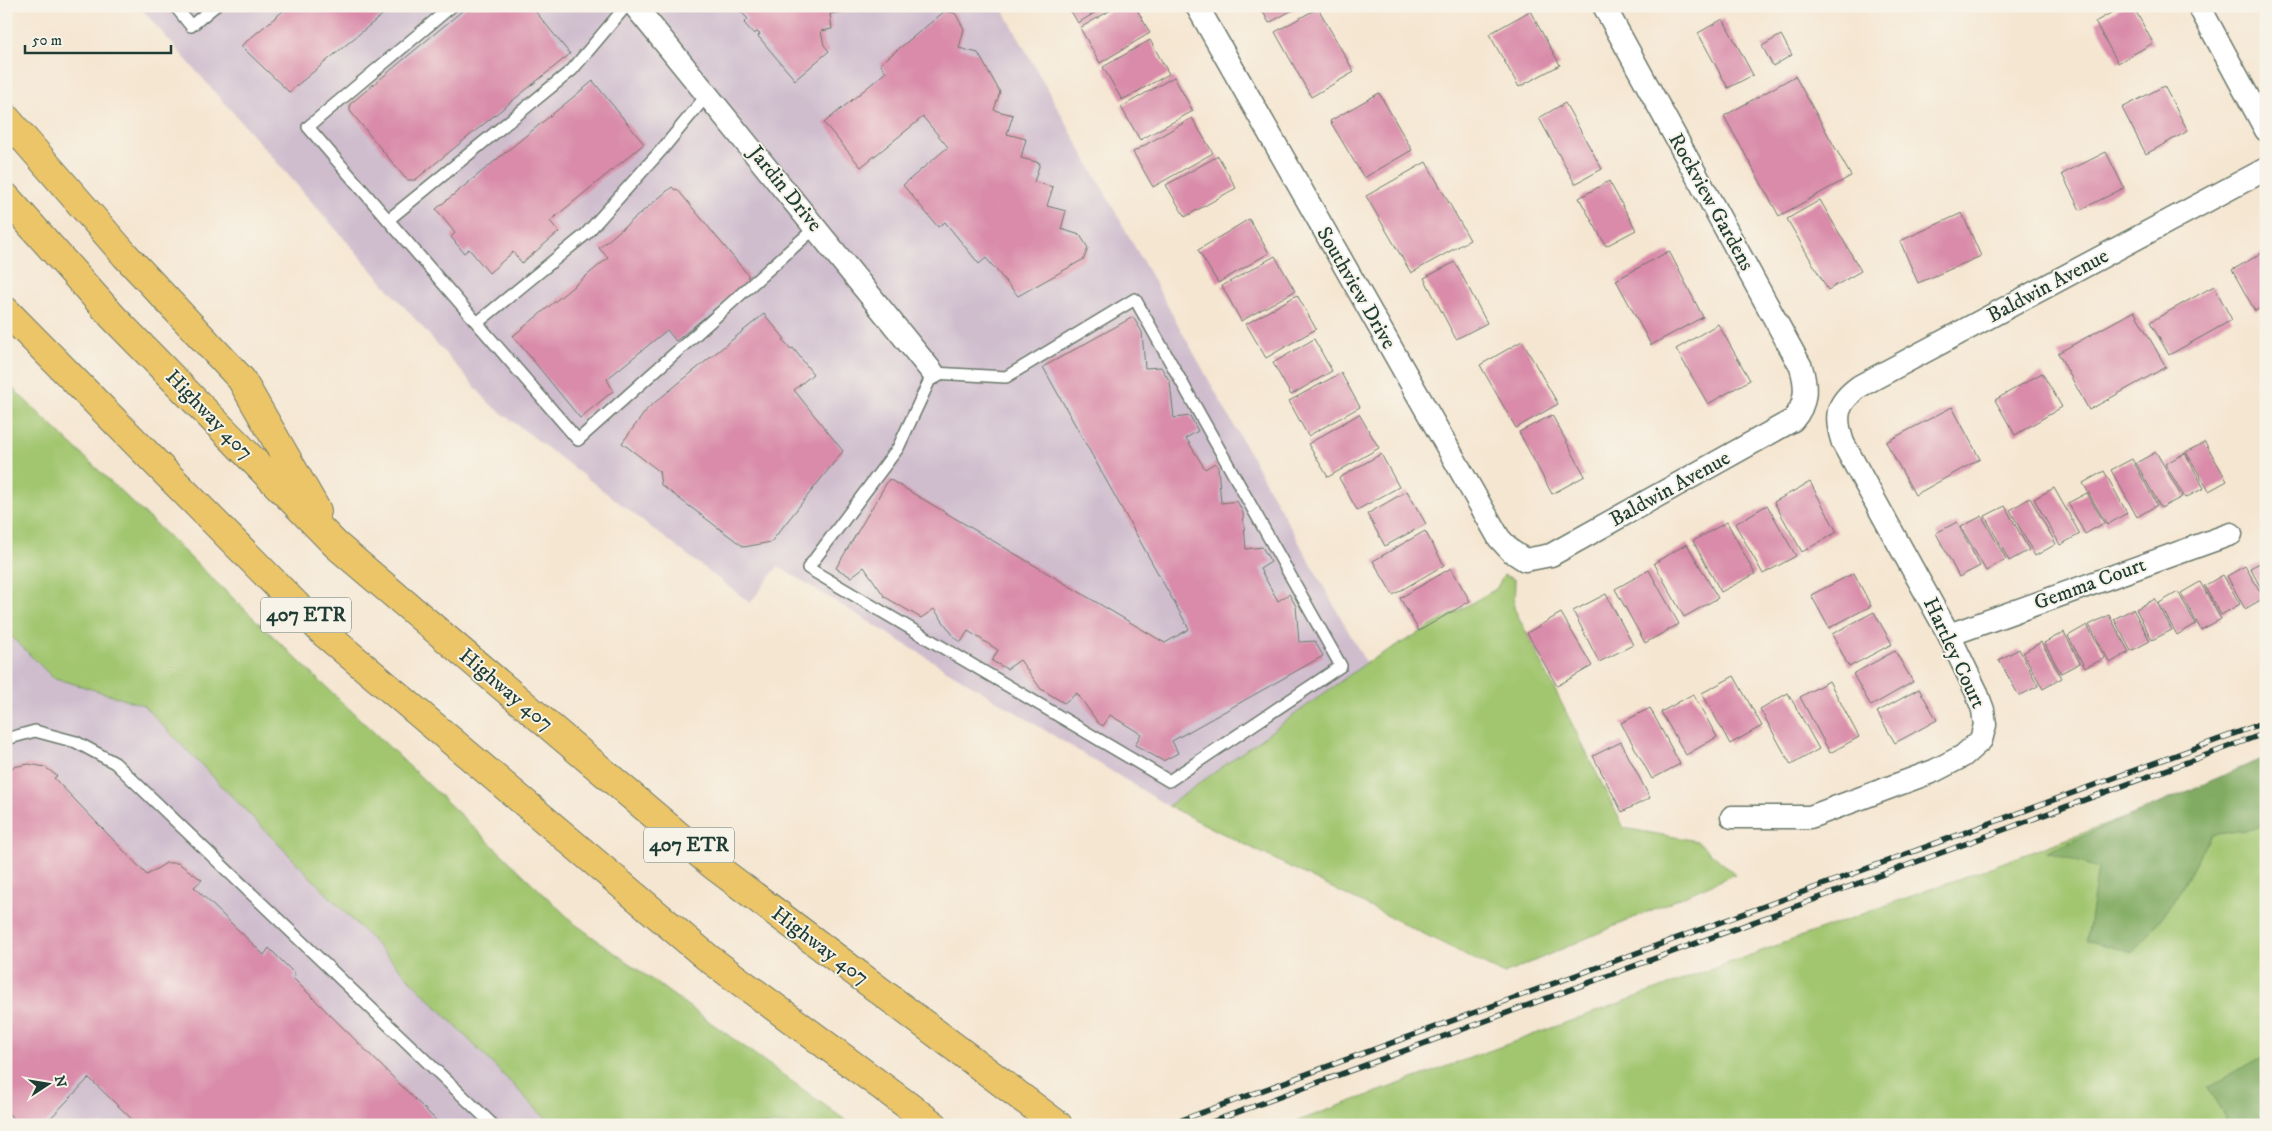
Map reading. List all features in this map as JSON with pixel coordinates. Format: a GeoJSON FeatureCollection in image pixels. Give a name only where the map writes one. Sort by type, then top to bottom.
{"type":"FeatureCollection","features":[{"type":"Feature","properties":{"kind":"highway"},"geometry":{"type":"LineString","coordinates":[[6,118],[125,255],[241,380],[336,545]]}},
{"type":"Feature","properties":{"kind":"highway","name":"Highway 407"},"geometry":{"type":"LineString","coordinates":[[6,197],[113,318],[336,545],[713,865],[1058,1125]]}},
{"type":"Feature","properties":{"kind":"highway","name":"407 ETR"},"geometry":{"type":"LineString","coordinates":[[6,311],[324,633],[707,957],[934,1125]]}},
{"type":"Feature","properties":{"kind":"street","name":"Jardin Drive"},"geometry":{"type":"LineString","coordinates":[[635,6],[933,373]]}},
{"type":"Feature","properties":{"kind":"street","name":"Southview Drive"},"geometry":{"type":"LineString","coordinates":[[1197,6],[1499,538],[1525,560]]}},
{"type":"Feature","properties":{"kind":"street","name":"Rockview Gardens"},"geometry":{"type":"LineString","coordinates":[[1604,6],[1801,368],[1805,381],[1804,401]]}},
{"type":"Feature","properties":{"kind":"street"},"geometry":{"type":"LineString","coordinates":[[2199,6],[2266,130]]}},
{"type":"Feature","properties":{"kind":"street","name":"Baldwin Avenue"},"geometry":{"type":"LineString","coordinates":[[1838,412],[1846,396],[1860,386],[2266,169]]}},
{"type":"Feature","properties":{"kind":"street","name":"Baldwin Avenue"},"geometry":{"type":"LineString","coordinates":[[1525,560],[1551,555],[1793,420],[1801,411],[1804,401]]}},
{"type":"Feature","properties":{"kind":"street","name":"Hartley Court"},"geometry":{"type":"LineString","coordinates":[[1732,816],[1810,817],[1934,771],[1963,756],[1981,740],[1985,725],[1983,710],[1976,691],[1949,635],[1843,443],[1838,427],[1838,412]]}},
{"type":"Feature","properties":{"kind":"street","name":"Gemma Court"},"geometry":{"type":"LineString","coordinates":[[1949,635],[2231,534]]}},
{"type":"Feature","properties":{"kind":"lane"},"geometry":{"type":"LineString","coordinates":[[175,6],[191,26],[215,6]]}},
{"type":"Feature","properties":{"kind":"lane"},"geometry":{"type":"LineString","coordinates":[[452,6],[308,127],[578,440],[816,227]]}},
{"type":"Feature","properties":{"kind":"lane"},"geometry":{"type":"LineString","coordinates":[[388,220],[572,70],[626,6]]}},
{"type":"Feature","properties":{"kind":"lane"},"geometry":{"type":"LineString","coordinates":[[477,323],[586,234],[670,140],[707,94]]}},
{"type":"Feature","properties":{"kind":"lane"},"geometry":{"type":"LineString","coordinates":[[1135,299],[1341,666],[1169,781],[808,568],[898,448],[933,373],[1006,377],[1135,299]]}},
{"type":"Feature","properties":{"kind":"lane"},"geometry":{"type":"LineString","coordinates":[[6,739],[35,732],[76,742],[116,763],[493,1125]]}},
{"type":"Feature","properties":{"kind":"shaded area"},"geometry":{"type":"Polygon","coordinates":[[[139,6],[1001,6],[1366,663],[1168,806],[778,566],[750,603],[490,404],[139,6]]]}},
{"type":"Feature","properties":{"kind":"shaded area"},"geometry":{"type":"Polygon","coordinates":[[[6,631],[52,677],[143,705],[552,1125],[6,1125],[6,631]]]}},
{"type":"Feature","properties":{"kind":"green space"},"geometry":{"type":"Polygon","coordinates":[[[6,382],[575,924],[852,1125],[552,1125],[143,705],[52,677],[6,631],[6,382]]]}},
{"type":"Feature","properties":{"kind":"green space"},"geometry":{"type":"Polygon","coordinates":[[[1504,575],[1515,580],[1514,608],[1624,828],[1697,841],[1735,874],[1504,974],[1168,806],[1366,663],[1496,589],[1504,575]]]}},
{"type":"Feature","properties":{"kind":"green space"},"geometry":{"type":"Polygon","coordinates":[[[2266,757],[2266,827],[2211,835],[2174,902],[2133,953],[2087,940],[2098,868],[2047,852],[2266,757]]]}},
{"type":"Feature","properties":{"kind":"green space"},"geometry":{"type":"Polygon","coordinates":[[[2266,766],[2266,1125],[1287,1125],[2266,766]]]}},
{"type":"Feature","properties":{"kind":"green space"},"geometry":{"type":"Polygon","coordinates":[[[2266,1055],[2266,1125],[2229,1125],[2208,1087],[2266,1055]]]}},
{"type":"Feature","properties":{"kind":"building"},"geometry":{"type":"Polygon","coordinates":[[[289,6],[393,6],[289,92],[241,46],[289,6]]]}},
{"type":"Feature","properties":{"kind":"building"},"geometry":{"type":"Polygon","coordinates":[[[468,6],[531,6],[570,54],[415,180],[408,180],[350,111],[350,104],[468,6]]]}},
{"type":"Feature","properties":{"kind":"building"},"geometry":{"type":"Polygon","coordinates":[[[735,6],[855,6],[856,9],[830,14],[832,29],[821,31],[824,45],[829,51],[795,80],[758,36],[760,34],[757,32],[754,34],[744,23],[748,19],[735,6]]]}},
{"type":"Feature","properties":{"kind":"building"},"geometry":{"type":"Polygon","coordinates":[[[1068,6],[1106,6],[1078,23],[1068,6]]]}},
{"type":"Feature","properties":{"kind":"building"},"geometry":{"type":"Polygon","coordinates":[[[1118,6],[1135,6],[1150,33],[1100,63],[1080,28],[1118,6]]]}},
{"type":"Feature","properties":{"kind":"building"},"geometry":{"type":"Polygon","coordinates":[[[1260,6],[1300,6],[1269,23],[1260,6]]]}},
{"type":"Feature","properties":{"kind":"building"},"geometry":{"type":"Polygon","coordinates":[[[2123,6],[2133,6],[2153,43],[2118,63],[2095,22],[2123,6]]]}},
{"type":"Feature","properties":{"kind":"building"},"geometry":{"type":"Polygon","coordinates":[[[1318,8],[1354,72],[1311,97],[1275,32],[1318,8]]]}},
{"type":"Feature","properties":{"kind":"building"},"geometry":{"type":"Polygon","coordinates":[[[945,11],[955,13],[964,29],[959,48],[978,53],[1000,92],[994,110],[1013,115],[1007,134],[1026,139],[1021,158],[1040,163],[1034,182],[1053,187],[1047,206],[1066,211],[1061,229],[1080,235],[1088,248],[1084,259],[1018,296],[986,258],[979,264],[945,222],[938,227],[903,185],[948,147],[923,117],[861,167],[824,123],[886,72],[880,64],[945,11]]]}},
{"type":"Feature","properties":{"kind":"building"},"geometry":{"type":"Polygon","coordinates":[[[1530,11],[1560,65],[1519,87],[1489,34],[1530,11]]]}},
{"type":"Feature","properties":{"kind":"building"},"geometry":{"type":"Polygon","coordinates":[[[1723,19],[1753,75],[1728,88],[1698,33],[1723,19]]]}},
{"type":"Feature","properties":{"kind":"building"},"geometry":{"type":"Polygon","coordinates":[[[1781,35],[1792,55],[1773,66],[1762,46],[1781,35]]]}},
{"type":"Feature","properties":{"kind":"building"},"geometry":{"type":"Polygon","coordinates":[[[1150,40],[1169,74],[1122,100],[1103,67],[1150,40]]]}},
{"type":"Feature","properties":{"kind":"building"},"geometry":{"type":"Polygon","coordinates":[[[1795,76],[1851,176],[1779,216],[1724,116],[1795,76]]]}},
{"type":"Feature","properties":{"kind":"building"},"geometry":{"type":"Polygon","coordinates":[[[1174,77],[1193,111],[1140,140],[1121,107],[1174,77]]]}},
{"type":"Feature","properties":{"kind":"building"},"geometry":{"type":"Polygon","coordinates":[[[593,81],[644,144],[550,221],[559,232],[522,263],[513,252],[489,273],[469,249],[464,253],[451,237],[455,233],[436,209],[593,81]]]}},
{"type":"Feature","properties":{"kind":"building"},"geometry":{"type":"Polygon","coordinates":[[[2164,86],[2188,131],[2146,154],[2122,108],[2164,86]]]}},
{"type":"Feature","properties":{"kind":"building"},"geometry":{"type":"Polygon","coordinates":[[[1379,93],[1412,150],[1364,178],[1330,121],[1379,93]]]}},
{"type":"Feature","properties":{"kind":"building"},"geometry":{"type":"Polygon","coordinates":[[[1565,103],[1602,169],[1575,184],[1539,118],[1565,103]]]}},
{"type":"Feature","properties":{"kind":"building"},"geometry":{"type":"Polygon","coordinates":[[[1192,118],[1213,153],[1153,187],[1133,152],[1192,118]]]}},
{"type":"Feature","properties":{"kind":"building"},"geometry":{"type":"Polygon","coordinates":[[[2106,152],[2124,188],[2080,210],[2062,174],[2106,152]]]}},
{"type":"Feature","properties":{"kind":"building"},"geometry":{"type":"Polygon","coordinates":[[[1218,156],[1236,188],[1185,217],[1166,185],[1218,156]]]}},
{"type":"Feature","properties":{"kind":"building"},"geometry":{"type":"Polygon","coordinates":[[[1426,162],[1470,240],[1411,273],[1366,196],[1426,162]]]}},
{"type":"Feature","properties":{"kind":"building"},"geometry":{"type":"Polygon","coordinates":[[[1609,181],[1636,230],[1606,246],[1579,198],[1609,181]]]}},
{"type":"Feature","properties":{"kind":"building"},"geometry":{"type":"Polygon","coordinates":[[[672,187],[675,190],[677,189],[749,276],[747,277],[750,280],[676,341],[667,330],[607,379],[613,391],[580,418],[513,336],[608,258],[599,248],[672,187]]]}},
{"type":"Feature","properties":{"kind":"building"},"geometry":{"type":"Polygon","coordinates":[[[1820,200],[1861,271],[1828,290],[1787,219],[1820,200]]]}},
{"type":"Feature","properties":{"kind":"building"},"geometry":{"type":"Polygon","coordinates":[[[1962,213],[1981,256],[1918,283],[1900,241],[1962,213]]]}},
{"type":"Feature","properties":{"kind":"building"},"geometry":{"type":"Polygon","coordinates":[[[1249,219],[1269,253],[1218,283],[1198,250],[1249,219]]]}},
{"type":"Feature","properties":{"kind":"building"},"geometry":{"type":"Polygon","coordinates":[[[1669,251],[1703,317],[1651,345],[1616,280],[1669,251]]]}},
{"type":"Feature","properties":{"kind":"building"},"geometry":{"type":"Polygon","coordinates":[[[2266,251],[2266,305],[2255,311],[2232,270],[2266,251]]]}},
{"type":"Feature","properties":{"kind":"building"},"geometry":{"type":"Polygon","coordinates":[[[1275,256],[1295,291],[1241,321],[1222,286],[1275,256]]]}},
{"type":"Feature","properties":{"kind":"building"},"geometry":{"type":"Polygon","coordinates":[[[1455,262],[1487,323],[1456,339],[1424,278],[1455,262]]]}},
{"type":"Feature","properties":{"kind":"building"},"geometry":{"type":"Polygon","coordinates":[[[2214,286],[2232,320],[2169,355],[2150,322],[2214,286]]]}},
{"type":"Feature","properties":{"kind":"building"},"geometry":{"type":"Polygon","coordinates":[[[1297,295],[1316,329],[1266,358],[1246,324],[1297,295]]]}},
{"type":"Feature","properties":{"kind":"building"},"geometry":{"type":"Polygon","coordinates":[[[2134,311],[2166,367],[2089,410],[2058,353],[2134,311]]]}},
{"type":"Feature","properties":{"kind":"building"},"geometry":{"type":"Polygon","coordinates":[[[764,314],[785,339],[783,340],[791,349],[793,348],[813,374],[794,390],[843,451],[771,542],[744,547],[661,485],[659,471],[622,443],[648,408],[764,314]]]}},
{"type":"Feature","properties":{"kind":"building"},"geometry":{"type":"Polygon","coordinates":[[[1133,317],[1142,332],[1145,368],[1161,367],[1170,382],[1174,418],[1190,416],[1198,431],[1186,438],[1205,469],[1215,463],[1218,467],[1221,503],[1237,501],[1243,513],[1246,549],[1262,547],[1271,562],[1260,569],[1278,601],[1289,594],[1296,606],[1299,642],[1315,641],[1323,656],[1172,741],[1178,753],[1163,761],[1135,745],[1141,734],[1110,715],[1103,726],[1098,723],[1077,693],[1064,703],[1041,689],[1020,660],[1007,669],[992,661],[998,650],[968,631],[961,642],[955,638],[934,609],[921,618],[885,597],[864,567],[851,577],[836,568],[889,479],[1165,643],[1189,629],[1043,367],[1133,317]]]}},
{"type":"Feature","properties":{"kind":"building"},"geometry":{"type":"Polygon","coordinates":[[[1718,324],[1750,380],[1708,404],[1676,349],[1718,324]]]}},
{"type":"Feature","properties":{"kind":"building"},"geometry":{"type":"Polygon","coordinates":[[[1314,339],[1332,371],[1291,395],[1273,363],[1314,339]]]}},
{"type":"Feature","properties":{"kind":"building"},"geometry":{"type":"Polygon","coordinates":[[[1522,341],[1558,404],[1516,428],[1480,365],[1522,341]]]}},
{"type":"Feature","properties":{"kind":"building"},"geometry":{"type":"Polygon","coordinates":[[[1341,373],[1360,407],[1308,436],[1289,401],[1341,373]]]}},
{"type":"Feature","properties":{"kind":"building"},"geometry":{"type":"Polygon","coordinates":[[[2042,373],[2062,407],[2015,435],[1995,400],[2042,373]]]}},
{"type":"Feature","properties":{"kind":"building"},"geometry":{"type":"Polygon","coordinates":[[[1952,407],[1980,459],[1915,495],[1886,442],[1952,407]]]}},
{"type":"Feature","properties":{"kind":"building"},"geometry":{"type":"Polygon","coordinates":[[[1359,414],[1379,448],[1328,477],[1308,444],[1359,414]]]}},
{"type":"Feature","properties":{"kind":"building"},"geometry":{"type":"Polygon","coordinates":[[[1552,415],[1585,476],[1552,494],[1519,432],[1552,415]]]}},
{"type":"Feature","properties":{"kind":"building"},"geometry":{"type":"Polygon","coordinates":[[[2205,442],[2227,481],[2209,491],[2186,452],[2205,442]]]}},
{"type":"Feature","properties":{"kind":"building"},"geometry":{"type":"Polygon","coordinates":[[[2156,452],[2182,497],[2161,508],[2136,463],[2156,452]]]}},
{"type":"Feature","properties":{"kind":"building"},"geometry":{"type":"Polygon","coordinates":[[[2185,453],[2204,488],[2185,498],[2165,464],[2185,453]]]}},
{"type":"Feature","properties":{"kind":"building"},"geometry":{"type":"Polygon","coordinates":[[[1381,454],[1399,487],[1357,510],[1339,478],[1381,454]]]}},
{"type":"Feature","properties":{"kind":"building"},"geometry":{"type":"Polygon","coordinates":[[[2132,459],[2157,505],[2137,517],[2111,470],[2132,459]]]}},
{"type":"Feature","properties":{"kind":"building"},"geometry":{"type":"Polygon","coordinates":[[[2104,471],[2127,513],[2107,525],[2083,483],[2104,471]]]}},
{"type":"Feature","properties":{"kind":"building"},"geometry":{"type":"Polygon","coordinates":[[[1810,482],[1837,532],[1802,552],[1774,502],[1810,482]]]}},
{"type":"Feature","properties":{"kind":"building"},"geometry":{"type":"Polygon","coordinates":[[[2054,488],[2080,534],[2060,545],[2034,499],[2054,488]]]}},
{"type":"Feature","properties":{"kind":"building"},"geometry":{"type":"Polygon","coordinates":[[[1407,491],[1426,524],[1385,546],[1367,514],[1407,491]]]}},
{"type":"Feature","properties":{"kind":"building"},"geometry":{"type":"Polygon","coordinates":[[[2087,493],[2104,523],[2085,534],[2068,503],[2087,493]]]}},
{"type":"Feature","properties":{"kind":"building"},"geometry":{"type":"Polygon","coordinates":[[[2030,498],[2056,544],[2035,556],[2010,510],[2030,498]]]}},
{"type":"Feature","properties":{"kind":"building"},"geometry":{"type":"Polygon","coordinates":[[[1767,505],[1796,556],[1763,574],[1735,524],[1767,505]]]}},
{"type":"Feature","properties":{"kind":"building"},"geometry":{"type":"Polygon","coordinates":[[[2005,506],[2029,550],[2009,561],[1985,516],[2005,506]]]}},
{"type":"Feature","properties":{"kind":"building"},"geometry":{"type":"Polygon","coordinates":[[[1982,516],[2006,559],[1986,571],[1961,527],[1982,516]]]}},
{"type":"Feature","properties":{"kind":"building"},"geometry":{"type":"Polygon","coordinates":[[[1727,522],[1755,574],[1721,592],[1693,541],[1727,522]]]}},
{"type":"Feature","properties":{"kind":"building"},"geometry":{"type":"Polygon","coordinates":[[[1957,522],[1980,566],[1959,577],[1936,533],[1957,522]]]}},
{"type":"Feature","properties":{"kind":"building"},"geometry":{"type":"Polygon","coordinates":[[[1425,531],[1444,565],[1393,595],[1373,561],[1425,531]]]}},
{"type":"Feature","properties":{"kind":"building"},"geometry":{"type":"Polygon","coordinates":[[[1687,544],[1718,598],[1684,617],[1654,563],[1687,544]]]}},
{"type":"Feature","properties":{"kind":"building"},"geometry":{"type":"Polygon","coordinates":[[[2266,560],[2266,597],[2250,568],[2266,560]]]}},
{"type":"Feature","properties":{"kind":"building"},"geometry":{"type":"Polygon","coordinates":[[[2245,566],[2264,598],[2245,609],[2227,576],[2245,566]]]}},
{"type":"Feature","properties":{"kind":"building"},"geometry":{"type":"Polygon","coordinates":[[[1451,568],[1470,601],[1419,631],[1400,598],[1451,568]]]}},
{"type":"Feature","properties":{"kind":"building"},"geometry":{"type":"Polygon","coordinates":[[[1649,570],[1679,624],[1645,643],[1615,589],[1649,570]]]}},
{"type":"Feature","properties":{"kind":"building"},"geometry":{"type":"Polygon","coordinates":[[[1854,573],[1871,606],[1829,628],[1811,595],[1854,573]]]}},
{"type":"Feature","properties":{"kind":"building"},"geometry":{"type":"Polygon","coordinates":[[[2223,575],[2240,604],[2221,615],[2204,586],[2223,575]]]}},
{"type":"Feature","properties":{"kind":"building"},"geometry":{"type":"Polygon","coordinates":[[[2200,582],[2221,619],[2201,630],[2181,593],[2200,582]]]}},
{"type":"Feature","properties":{"kind":"building"},"geometry":{"type":"Polygon","coordinates":[[[2178,592],[2196,624],[2177,635],[2159,603],[2178,592]]]}},
{"type":"Feature","properties":{"kind":"building"},"geometry":{"type":"Polygon","coordinates":[[[1606,594],[1633,645],[1599,662],[1573,611],[1606,594]]]}},
{"type":"Feature","properties":{"kind":"building"},"geometry":{"type":"Polygon","coordinates":[[[2155,599],[2172,630],[2152,640],[2136,609],[2155,599]]]}},
{"type":"Feature","properties":{"kind":"building"},"geometry":{"type":"Polygon","coordinates":[[[2133,609],[2150,641],[2131,651],[2114,619],[2133,609]]]}},
{"type":"Feature","properties":{"kind":"building"},"geometry":{"type":"Polygon","coordinates":[[[1874,612],[1892,644],[1849,667],[1832,634],[1874,612]]]}},
{"type":"Feature","properties":{"kind":"building"},"geometry":{"type":"Polygon","coordinates":[[[1561,613],[1592,666],[1557,686],[1527,633],[1561,613]]]}},
{"type":"Feature","properties":{"kind":"building"},"geometry":{"type":"Polygon","coordinates":[[[2109,615],[2129,652],[2110,663],[2089,625],[2109,615]]]}},
{"type":"Feature","properties":{"kind":"building"},"geometry":{"type":"Polygon","coordinates":[[[2087,625],[2105,658],[2085,668],[2068,636],[2087,625]]]}},
{"type":"Feature","properties":{"kind":"building"},"geometry":{"type":"Polygon","coordinates":[[[2064,632],[2080,663],[2061,673],[2044,643],[2064,632]]]}},
{"type":"Feature","properties":{"kind":"building"},"geometry":{"type":"Polygon","coordinates":[[[2041,642],[2062,678],[2043,689],[2023,653],[2041,642]]]}},
{"type":"Feature","properties":{"kind":"building"},"geometry":{"type":"Polygon","coordinates":[[[2019,649],[2038,686],[2019,696],[1999,660],[2019,649]]]}},
{"type":"Feature","properties":{"kind":"building"},"geometry":{"type":"Polygon","coordinates":[[[1895,651],[1913,682],[1871,706],[1853,674],[1895,651]]]}},
{"type":"Feature","properties":{"kind":"building"},"geometry":{"type":"Polygon","coordinates":[[[1734,676],[1762,726],[1730,744],[1702,693],[1734,676]]]}},
{"type":"Feature","properties":{"kind":"building"},"geometry":{"type":"Polygon","coordinates":[[[1829,681],[1859,737],[1830,753],[1800,697],[1829,681]]]}},
{"type":"Feature","properties":{"kind":"building"},"geometry":{"type":"Polygon","coordinates":[[[1919,689],[1937,720],[1895,743],[1877,712],[1919,689]]]}},
{"type":"Feature","properties":{"kind":"building"},"geometry":{"type":"Polygon","coordinates":[[[1788,693],[1819,749],[1791,765],[1760,709],[1788,693]]]}},
{"type":"Feature","properties":{"kind":"building"},"geometry":{"type":"Polygon","coordinates":[[[1693,694],[1717,737],[1686,755],[1661,712],[1693,694]]]}},
{"type":"Feature","properties":{"kind":"building"},"geometry":{"type":"Polygon","coordinates":[[[1650,708],[1680,764],[1652,779],[1621,723],[1650,708]]]}},
{"type":"Feature","properties":{"kind":"building"},"geometry":{"type":"Polygon","coordinates":[[[1621,742],[1650,798],[1622,812],[1593,756],[1621,742]]]}},
{"type":"Feature","properties":{"kind":"building"},"geometry":{"type":"Polygon","coordinates":[[[29,764],[45,767],[57,776],[54,778],[147,875],[166,863],[178,863],[202,880],[194,887],[264,955],[269,948],[295,974],[293,978],[441,1125],[138,1125],[89,1078],[44,1125],[20,1125],[6,1111],[6,774],[13,767],[29,764]]]}},
{"type":"Feature","properties":{"kind":"railway"},"geometry":{"type":"LineString","coordinates":[[1168,1125],[2266,722]]}},
{"type":"Feature","properties":{"kind":"railway"},"geometry":{"type":"LineString","coordinates":[[1203,1125],[2266,733]]}}]}
